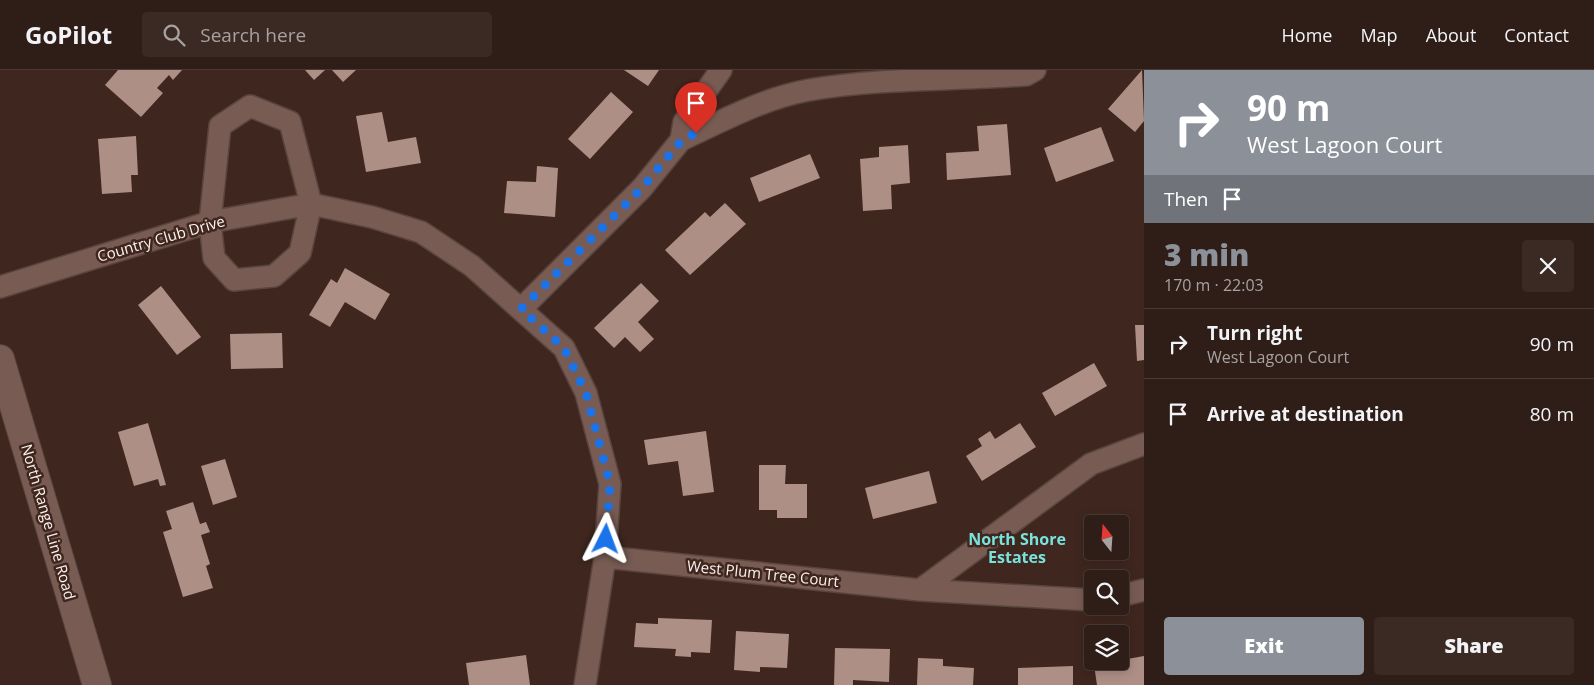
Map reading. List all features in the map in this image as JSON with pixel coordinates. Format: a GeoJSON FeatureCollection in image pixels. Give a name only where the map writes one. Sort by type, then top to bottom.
{"type":"FeatureCollection","features":[{"type":"Feature","properties":{"kind":"street"},"geometry":{"type":"LineString","coordinates":[[682,140],[684,122],[722,70]]}},
{"type":"Feature","properties":{"kind":"street"},"geometry":{"type":"LineString","coordinates":[[521,309],[642,188],[682,140],[758,105],[808,90],[887,82],[1026,74],[1035,70]]}},
{"type":"Feature","properties":{"kind":"street"},"geometry":{"type":"LineString","coordinates":[[250,106],[290,122],[311,204],[300,253],[274,276],[234,280],[214,258],[210,222],[220,126],[250,106]]}},
{"type":"Feature","properties":{"kind":"street","name":"Country Club Drive"},"geometry":{"type":"LineString","coordinates":[[0,287],[210,222],[311,204],[372,216],[421,232],[472,266],[564,348],[586,393],[610,484],[605,557],[585,685]]}},
{"type":"Feature","properties":{"kind":"street","name":"North Range Line Road"},"geometry":{"type":"LineString","coordinates":[[0,359],[96,685]]}},
{"type":"Feature","properties":{"kind":"street"},"geometry":{"type":"LineString","coordinates":[[920,590],[1091,464],[1144,444]]}},
{"type":"Feature","properties":{"kind":"street","name":"West Plum Tree Court"},"geometry":{"type":"LineString","coordinates":[[605,557],[920,590],[1084,600]]}},
{"type":"Feature","properties":{"kind":"street"},"geometry":{"type":"LineString","coordinates":[[1129,594],[1144,590]]}},
{"type":"Feature","properties":{"kind":"building"},"geometry":{"type":"Polygon","coordinates":[[[118,70],[182,70],[173,80],[169,75],[157,88],[163,93],[141,117],[105,85],[118,70]]]}},
{"type":"Feature","properties":{"kind":"building"},"geometry":{"type":"Polygon","coordinates":[[[305,70],[325,70],[314,80],[305,70]]]}},
{"type":"Feature","properties":{"kind":"building"},"geometry":{"type":"Polygon","coordinates":[[[332,70],[356,70],[343,82],[332,70]]]}},
{"type":"Feature","properties":{"kind":"building"},"geometry":{"type":"Polygon","coordinates":[[[624,70],[659,70],[648,86],[624,70]]]}},
{"type":"Feature","properties":{"kind":"building"},"geometry":{"type":"Polygon","coordinates":[[[1142,70],[1144,121],[1135,132],[1108,109],[1142,70]]]}},
{"type":"Feature","properties":{"kind":"building"},"geometry":{"type":"Polygon","coordinates":[[[611,92],[633,112],[590,159],[568,139],[611,92]]]}},
{"type":"Feature","properties":{"kind":"building"},"geometry":{"type":"Polygon","coordinates":[[[382,112],[388,142],[416,137],[421,163],[366,172],[356,116],[382,112]]]}},
{"type":"Feature","properties":{"kind":"building"},"geometry":{"type":"Polygon","coordinates":[[[1007,124],[1011,175],[947,180],[946,153],[979,151],[977,126],[1007,124]]]}},
{"type":"Feature","properties":{"kind":"building"},"geometry":{"type":"Polygon","coordinates":[[[1101,127],[1114,161],[1056,182],[1044,148],[1101,127]]]}},
{"type":"Feature","properties":{"kind":"building"},"geometry":{"type":"Polygon","coordinates":[[[136,136],[138,175],[131,175],[132,192],[102,194],[98,139],[136,136]]]}},
{"type":"Feature","properties":{"kind":"building"},"geometry":{"type":"Polygon","coordinates":[[[908,145],[910,183],[891,185],[892,209],[863,211],[860,159],[879,157],[879,147],[908,145]]]}},
{"type":"Feature","properties":{"kind":"building"},"geometry":{"type":"Polygon","coordinates":[[[810,154],[820,178],[759,202],[750,178],[810,154]]]}},
{"type":"Feature","properties":{"kind":"building"},"geometry":{"type":"Polygon","coordinates":[[[537,166],[558,168],[555,217],[504,213],[507,181],[536,182],[537,166]]]}},
{"type":"Feature","properties":{"kind":"building"},"geometry":{"type":"Polygon","coordinates":[[[725,203],[746,224],[690,275],[665,250],[705,212],[710,217],[725,203]]]}},
{"type":"Feature","properties":{"kind":"building"},"geometry":{"type":"Polygon","coordinates":[[[345,268],[390,294],[375,320],[345,302],[330,327],[309,315],[331,279],[337,283],[345,268]]]}},
{"type":"Feature","properties":{"kind":"building"},"geometry":{"type":"Polygon","coordinates":[[[641,283],[659,301],[638,322],[654,339],[640,352],[625,337],[614,348],[594,328],[641,283]]]}},
{"type":"Feature","properties":{"kind":"building"},"geometry":{"type":"Polygon","coordinates":[[[161,286],[201,337],[177,355],[138,305],[161,286]]]}},
{"type":"Feature","properties":{"kind":"building"},"geometry":{"type":"Polygon","coordinates":[[[1135,325],[1144,325],[1144,360],[1137,361],[1135,325]]]}},
{"type":"Feature","properties":{"kind":"building"},"geometry":{"type":"Polygon","coordinates":[[[282,333],[283,368],[231,369],[230,334],[282,333]]]}},
{"type":"Feature","properties":{"kind":"building"},"geometry":{"type":"Polygon","coordinates":[[[1094,363],[1107,386],[1055,416],[1042,393],[1094,363]]]}},
{"type":"Feature","properties":{"kind":"building"},"geometry":{"type":"Polygon","coordinates":[[[148,423],[166,485],[160,486],[158,479],[134,486],[118,432],[148,423]]]}},
{"type":"Feature","properties":{"kind":"building"},"geometry":{"type":"Polygon","coordinates":[[[1020,423],[1036,447],[982,481],[966,456],[982,446],[978,439],[990,431],[995,439],[1020,423]]]}},
{"type":"Feature","properties":{"kind":"building"},"geometry":{"type":"Polygon","coordinates":[[[706,431],[714,492],[683,496],[678,461],[648,465],[644,440],[706,431]]]}},
{"type":"Feature","properties":{"kind":"building"},"geometry":{"type":"Polygon","coordinates":[[[225,459],[237,497],[213,505],[201,466],[225,459]]]}},
{"type":"Feature","properties":{"kind":"building"},"geometry":{"type":"Polygon","coordinates":[[[759,465],[786,465],[785,484],[807,484],[807,518],[777,518],[777,510],[759,510],[759,465]]]}},
{"type":"Feature","properties":{"kind":"building"},"geometry":{"type":"Polygon","coordinates":[[[929,471],[937,503],[873,519],[865,488],[929,471]]]}},
{"type":"Feature","properties":{"kind":"building"},"geometry":{"type":"Polygon","coordinates":[[[193,502],[200,524],[206,522],[210,532],[201,535],[210,564],[206,566],[213,588],[183,597],[163,532],[172,529],[166,511],[193,502]]]}},
{"type":"Feature","properties":{"kind":"building"},"geometry":{"type":"Polygon","coordinates":[[[658,618],[712,620],[710,653],[691,652],[691,657],[675,656],[676,649],[634,647],[636,623],[658,624],[658,618]]]}},
{"type":"Feature","properties":{"kind":"building"},"geometry":{"type":"Polygon","coordinates":[[[736,631],[789,634],[787,668],[760,667],[760,672],[734,670],[736,631]]]}},
{"type":"Feature","properties":{"kind":"building"},"geometry":{"type":"Polygon","coordinates":[[[835,648],[890,649],[889,682],[853,680],[853,685],[834,685],[835,648]]]}},
{"type":"Feature","properties":{"kind":"building"},"geometry":{"type":"Polygon","coordinates":[[[526,655],[530,685],[469,685],[466,663],[526,655]]]}},
{"type":"Feature","properties":{"kind":"building"},"geometry":{"type":"Polygon","coordinates":[[[1144,656],[1144,685],[1097,685],[1095,670],[1129,670],[1129,659],[1144,656]]]}},
{"type":"Feature","properties":{"kind":"building"},"geometry":{"type":"Polygon","coordinates":[[[918,658],[943,659],[943,666],[974,668],[973,685],[917,685],[918,658]]]}},
{"type":"Feature","properties":{"kind":"building"},"geometry":{"type":"Polygon","coordinates":[[[1073,666],[1073,685],[1018,685],[1018,668],[1073,666]]]}},
{"type":"Feature","properties":{"kind":"district","name":"North Shore Estates"},"geometry":{"type":"Point","coordinates":[1017,548]}},
{"type":"Feature","properties":{"kind":"route"},"geometry":{"type":"LineString","coordinates":[[606,539],[610,484],[586,393],[564,348],[521,309],[642,188],[682,140],[696,133]]}}]}
